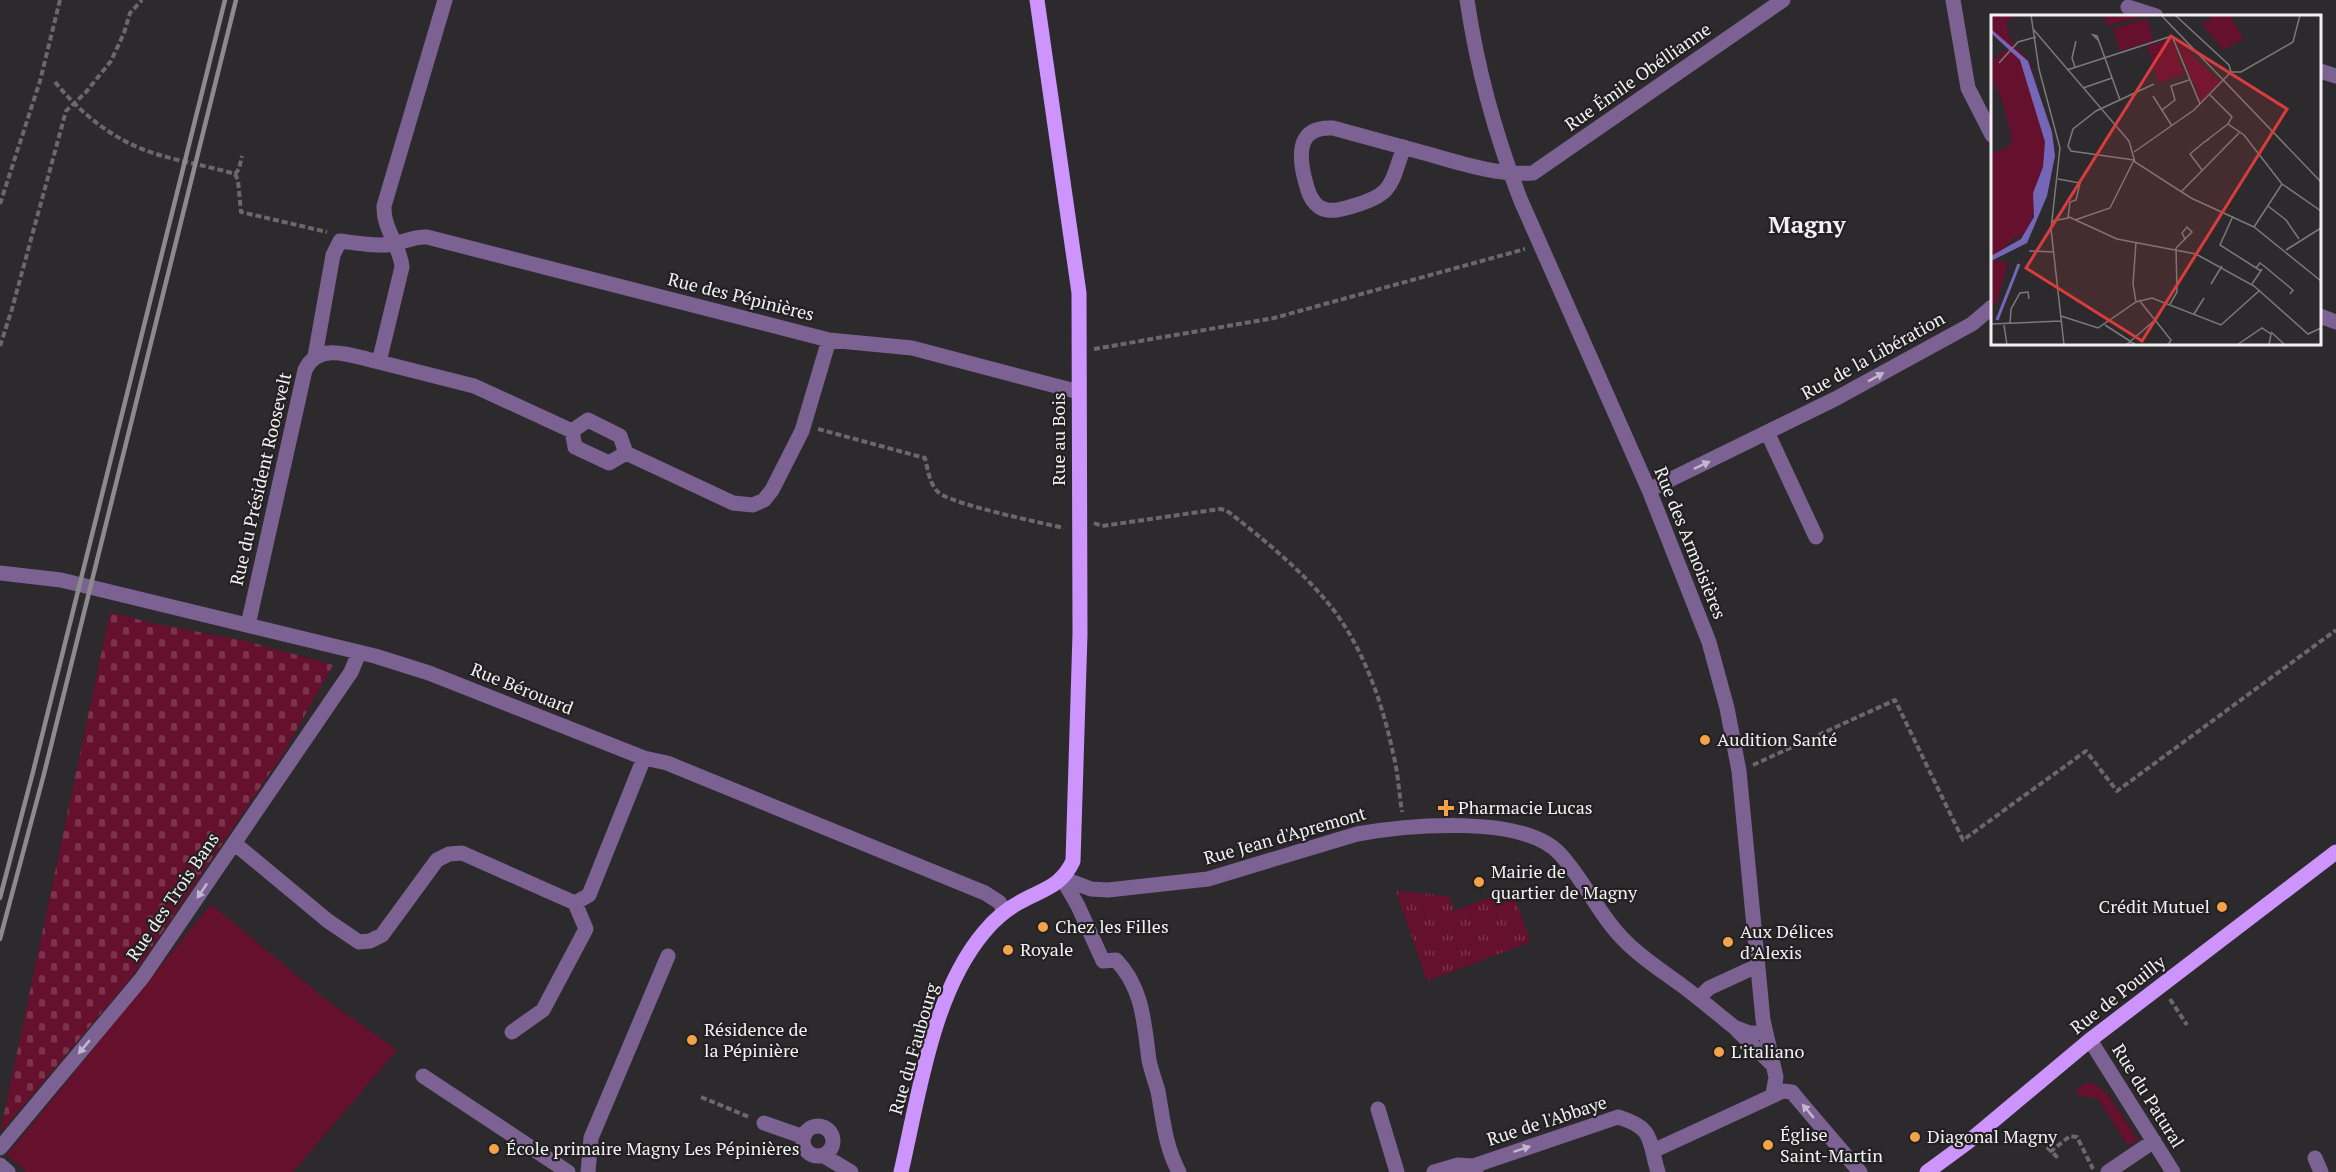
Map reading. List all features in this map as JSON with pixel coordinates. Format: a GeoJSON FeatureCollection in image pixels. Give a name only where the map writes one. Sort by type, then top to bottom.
{"type":"FeatureCollection","features":[{"type":"Feature","properties":{"kind":"main road","name":"Rue au Bois"},"geometry":{"type":"LineString","coordinates":[[1037,0],[1078,282],[1080,634],[1073,861],[1062,878]]}},
{"type":"Feature","properties":{"kind":"main road","name":"Rue de Pouilly"},"geometry":{"type":"LineString","coordinates":[[1927,1172],[1968,1142],[2090,1040],[2336,852]]}},
{"type":"Feature","properties":{"kind":"main road","name":"Rue du Faubourg"},"geometry":{"type":"LineString","coordinates":[[901,1172],[922,1080],[945,1001],[972,949],[1005,911],[1062,878]]}},
{"type":"Feature","properties":{"kind":"street"},"geometry":{"type":"LineString","coordinates":[[379,362],[402,276],[402,260],[386,224],[384,206],[445,0]]}},
{"type":"Feature","properties":{"kind":"street","name":"Rue des Armoisières"},"geometry":{"type":"LineString","coordinates":[[1467,0],[1502,152],[1649,490],[1708,642],[1726,708],[1739,771],[1757,966],[1765,1032],[1774,1067]]}},
{"type":"Feature","properties":{"kind":"street","name":"Rue Émile Obéllianne"},"geometry":{"type":"LineString","coordinates":[[1511,174],[1533,173],[1783,0]]}},
{"type":"Feature","properties":{"kind":"street"},"geometry":{"type":"LineString","coordinates":[[1953,0],[1968,88],[1991,133]]}},
{"type":"Feature","properties":{"kind":"street"},"geometry":{"type":"LineString","coordinates":[[2128,8],[2152,15]]}},
{"type":"Feature","properties":{"kind":"street"},"geometry":{"type":"LineString","coordinates":[[2321,72],[2336,76]]}},
{"type":"Feature","properties":{"kind":"street"},"geometry":{"type":"LineString","coordinates":[[1404,147],[1390,184],[1378,198],[1333,210],[1320,207],[1309,194],[1300,154],[1305,137],[1325,127],[1404,147],[1491,172],[1511,174]]}},
{"type":"Feature","properties":{"kind":"street","name":"Rue des Pépinières"},"geometry":{"type":"LineString","coordinates":[[340,241],[366,245],[395,244],[413,238],[427,237],[830,340],[912,348],[1079,392]]}},
{"type":"Feature","properties":{"kind":"street","name":"Rue du Président Roosevelt"},"geometry":{"type":"LineString","coordinates":[[248,625],[306,370],[315,356],[333,255],[340,241]]}},
{"type":"Feature","properties":{"kind":"street","name":"Rue de la Libération"},"geometry":{"type":"LineString","coordinates":[[1649,490],[1768,434],[1972,324],[1991,308]]}},
{"type":"Feature","properties":{"kind":"street"},"geometry":{"type":"LineString","coordinates":[[2321,317],[2336,322]]}},
{"type":"Feature","properties":{"kind":"street"},"geometry":{"type":"LineString","coordinates":[[572,431],[588,420],[620,436],[626,453],[733,503],[753,505],[764,500],[772,490],[804,425],[830,340]]}},
{"type":"Feature","properties":{"kind":"street"},"geometry":{"type":"LineString","coordinates":[[315,356],[331,352],[474,386],[572,431]]}},
{"type":"Feature","properties":{"kind":"street"},"geometry":{"type":"LineString","coordinates":[[572,431],[575,447],[609,463],[626,453]]}},
{"type":"Feature","properties":{"kind":"street"},"geometry":{"type":"LineString","coordinates":[[1768,434],[1816,537]]}},
{"type":"Feature","properties":{"kind":"street","name":"Rue Bérouard"},"geometry":{"type":"LineString","coordinates":[[0,573],[61,580],[375,656],[429,673],[644,758],[667,763],[985,893],[999,902],[1005,911]]}},
{"type":"Feature","properties":{"kind":"street","name":"Rue des Trois Bans"},"geometry":{"type":"LineString","coordinates":[[0,1148],[142,978],[351,672],[359,653]]}},
{"type":"Feature","properties":{"kind":"street"},"geometry":{"type":"LineString","coordinates":[[575,903],[589,896],[644,758]]}},
{"type":"Feature","properties":{"kind":"street","name":"Rue Jean d'Apremont"},"geometry":{"type":"LineString","coordinates":[[1062,878],[1091,889],[1108,890],[1208,879],[1357,834],[1404,828],[1490,828],[1523,833],[1546,842],[1562,856],[1625,941],[1734,1027],[1774,1067]]}},
{"type":"Feature","properties":{"kind":"street"},"geometry":{"type":"LineString","coordinates":[[234,843],[328,921],[359,942],[370,941],[382,935],[437,860],[449,854],[462,853],[575,903],[586,929],[543,1010],[512,1032]]}},
{"type":"Feature","properties":{"kind":"street"},"geometry":{"type":"LineString","coordinates":[[1062,878],[1078,906],[1103,961],[1116,960],[1127,972],[1138,992],[1167,1145],[1179,1172]]}},
{"type":"Feature","properties":{"kind":"street"},"geometry":{"type":"LineString","coordinates":[[588,1172],[591,1138],[668,956]]}},
{"type":"Feature","properties":{"kind":"street"},"geometry":{"type":"LineString","coordinates":[[1699,998],[1709,988],[1757,966]]}},
{"type":"Feature","properties":{"kind":"street"},"geometry":{"type":"LineString","coordinates":[[1734,1027],[1749,1033],[1765,1032]]}},
{"type":"Feature","properties":{"kind":"street","name":"Rue du Patural"},"geometry":{"type":"LineString","coordinates":[[2090,1040],[2174,1172]]}},
{"type":"Feature","properties":{"kind":"street"},"geometry":{"type":"LineString","coordinates":[[1774,1067],[1791,1092],[1860,1172]]}},
{"type":"Feature","properties":{"kind":"street"},"geometry":{"type":"LineString","coordinates":[[1773,1094],[1776,1087],[1774,1067]]}},
{"type":"Feature","properties":{"kind":"street"},"geometry":{"type":"LineString","coordinates":[[423,1076],[568,1172]]}},
{"type":"Feature","properties":{"kind":"street"},"geometry":{"type":"LineString","coordinates":[[1653,1151],[1779,1091],[1791,1092]]}},
{"type":"Feature","properties":{"kind":"street"},"geometry":{"type":"LineString","coordinates":[[1378,1109],[1397,1172]]}},
{"type":"Feature","properties":{"kind":"street","name":"Rue de l'Abbaye"},"geometry":{"type":"LineString","coordinates":[[1434,1172],[1458,1165],[1474,1169],[1618,1117],[1636,1122],[1646,1131],[1658,1172]]}},
{"type":"Feature","properties":{"kind":"street"},"geometry":{"type":"LineString","coordinates":[[764,1123],[804,1137]]}},
{"type":"Feature","properties":{"kind":"street"},"geometry":{"type":"LineString","coordinates":[[824,1156],[834,1144],[834,1139],[825,1127],[814,1126],[806,1132],[804,1137],[806,1151],[814,1156],[824,1156],[851,1172]]}},
{"type":"Feature","properties":{"kind":"street"},"geometry":{"type":"LineString","coordinates":[[2108,1172],[2154,1141]]}},
{"type":"Feature","properties":{"kind":"street"},"geometry":{"type":"LineString","coordinates":[[0,1165],[8,1172]]}},
{"type":"Feature","properties":{"kind":"path"},"geometry":{"type":"LineString","coordinates":[[0,204],[40,81],[60,0]]}},
{"type":"Feature","properties":{"kind":"path"},"geometry":{"type":"LineString","coordinates":[[0,346],[66,111],[86,92],[111,62],[130,13],[142,0]]}},
{"type":"Feature","properties":{"kind":"path"},"geometry":{"type":"LineString","coordinates":[[56,82],[73,103],[105,130],[136,146],[234,174],[238,180],[241,212],[332,233],[340,241]]}},
{"type":"Feature","properties":{"kind":"path"},"geometry":{"type":"LineString","coordinates":[[234,174],[239,169],[242,156]]}},
{"type":"Feature","properties":{"kind":"path"},"geometry":{"type":"LineString","coordinates":[[1079,352],[1274,318],[1523,249],[1540,242]]}},
{"type":"Feature","properties":{"kind":"path"},"geometry":{"type":"LineString","coordinates":[[804,425],[926,458],[932,486],[940,495],[977,507],[1064,528],[1064,522],[1093,522],[1101,526],[1220,509],[1231,514],[1305,578],[1343,625],[1366,668],[1394,754],[1404,828]]}},
{"type":"Feature","properties":{"kind":"path"},"geometry":{"type":"LineString","coordinates":[[1739,771],[1895,700],[1963,840],[2086,751],[2117,791],[2336,630]]}},
{"type":"Feature","properties":{"kind":"path"},"geometry":{"type":"LineString","coordinates":[[2161,986],[2187,1025]]}},
{"type":"Feature","properties":{"kind":"path"},"geometry":{"type":"LineString","coordinates":[[701,1097],[764,1123]]}},
{"type":"Feature","properties":{"kind":"path"},"geometry":{"type":"LineString","coordinates":[[2050,1152],[2070,1136],[2077,1137],[2095,1172]]}},
{"type":"Feature","properties":{"kind":"path"},"geometry":{"type":"LineString","coordinates":[[2047,1147],[2058,1158]]}},
{"type":"Feature","properties":{"kind":"green space"},"geometry":{"type":"Polygon","coordinates":[[[110,612],[151,623],[246,641],[333,665],[284,752],[134,974],[0,1133],[110,612]]]}},
{"type":"Feature","properties":{"kind":"green space"},"geometry":{"type":"Polygon","coordinates":[[[1512,889],[1530,942],[1427,981],[1396,891],[1449,896],[1454,911],[1512,889]]]}},
{"type":"Feature","properties":{"kind":"green space"},"geometry":{"type":"Polygon","coordinates":[[[211,904],[324,998],[397,1050],[293,1172],[26,1172],[7,1155],[211,904]]]}},
{"type":"Feature","properties":{"kind":"green space"},"geometry":{"type":"Polygon","coordinates":[[[2085,1083],[2093,1083],[2109,1095],[2138,1140],[2128,1146],[2098,1099],[2076,1095],[2079,1087],[2085,1083]]]}},
{"type":"Feature","properties":{"kind":"railway"},"geometry":{"type":"LineString","coordinates":[[0,898],[225,0]]}},
{"type":"Feature","properties":{"kind":"railway"},"geometry":{"type":"LineString","coordinates":[[0,939],[44,774],[236,0]]}},
{"type":"Feature","properties":{"kind":"place","name":"Audition Santé"},"geometry":{"type":"Point","coordinates":[1705,740]}},
{"type":"Feature","properties":{"kind":"place","name":"Pharmacie Lucas"},"geometry":{"type":"Point","coordinates":[1446,808]}},
{"type":"Feature","properties":{"kind":"place","name":"Mairie de quartier de Magny"},"geometry":{"type":"Point","coordinates":[1479,882]}},
{"type":"Feature","properties":{"kind":"place","name":"Crédit Mutuel"},"geometry":{"type":"Point","coordinates":[2222,907]}},
{"type":"Feature","properties":{"kind":"place","name":"Chez les Filles"},"geometry":{"type":"Point","coordinates":[1043,927]}},
{"type":"Feature","properties":{"kind":"place","name":"Aux Délices d’Alexis"},"geometry":{"type":"Point","coordinates":[1728,942]}},
{"type":"Feature","properties":{"kind":"place","name":"Royale"},"geometry":{"type":"Point","coordinates":[1008,950]}},
{"type":"Feature","properties":{"kind":"place","name":"Résidence de la Pépinière"},"geometry":{"type":"Point","coordinates":[692,1040]}},
{"type":"Feature","properties":{"kind":"place","name":"L'italiano"},"geometry":{"type":"Point","coordinates":[1719,1052]}},
{"type":"Feature","properties":{"kind":"place","name":"Diagonal Magny"},"geometry":{"type":"Point","coordinates":[1915,1137]}},
{"type":"Feature","properties":{"kind":"place","name":"Église Saint-Martin"},"geometry":{"type":"Point","coordinates":[1768,1145]}},
{"type":"Feature","properties":{"kind":"place","name":"École primaire Magny Les Pépinières"},"geometry":{"type":"Point","coordinates":[494,1149]}},
{"type":"Feature","properties":{"kind":"district","name":"Magny"},"geometry":{"type":"Point","coordinates":[1807,225]}}]}
